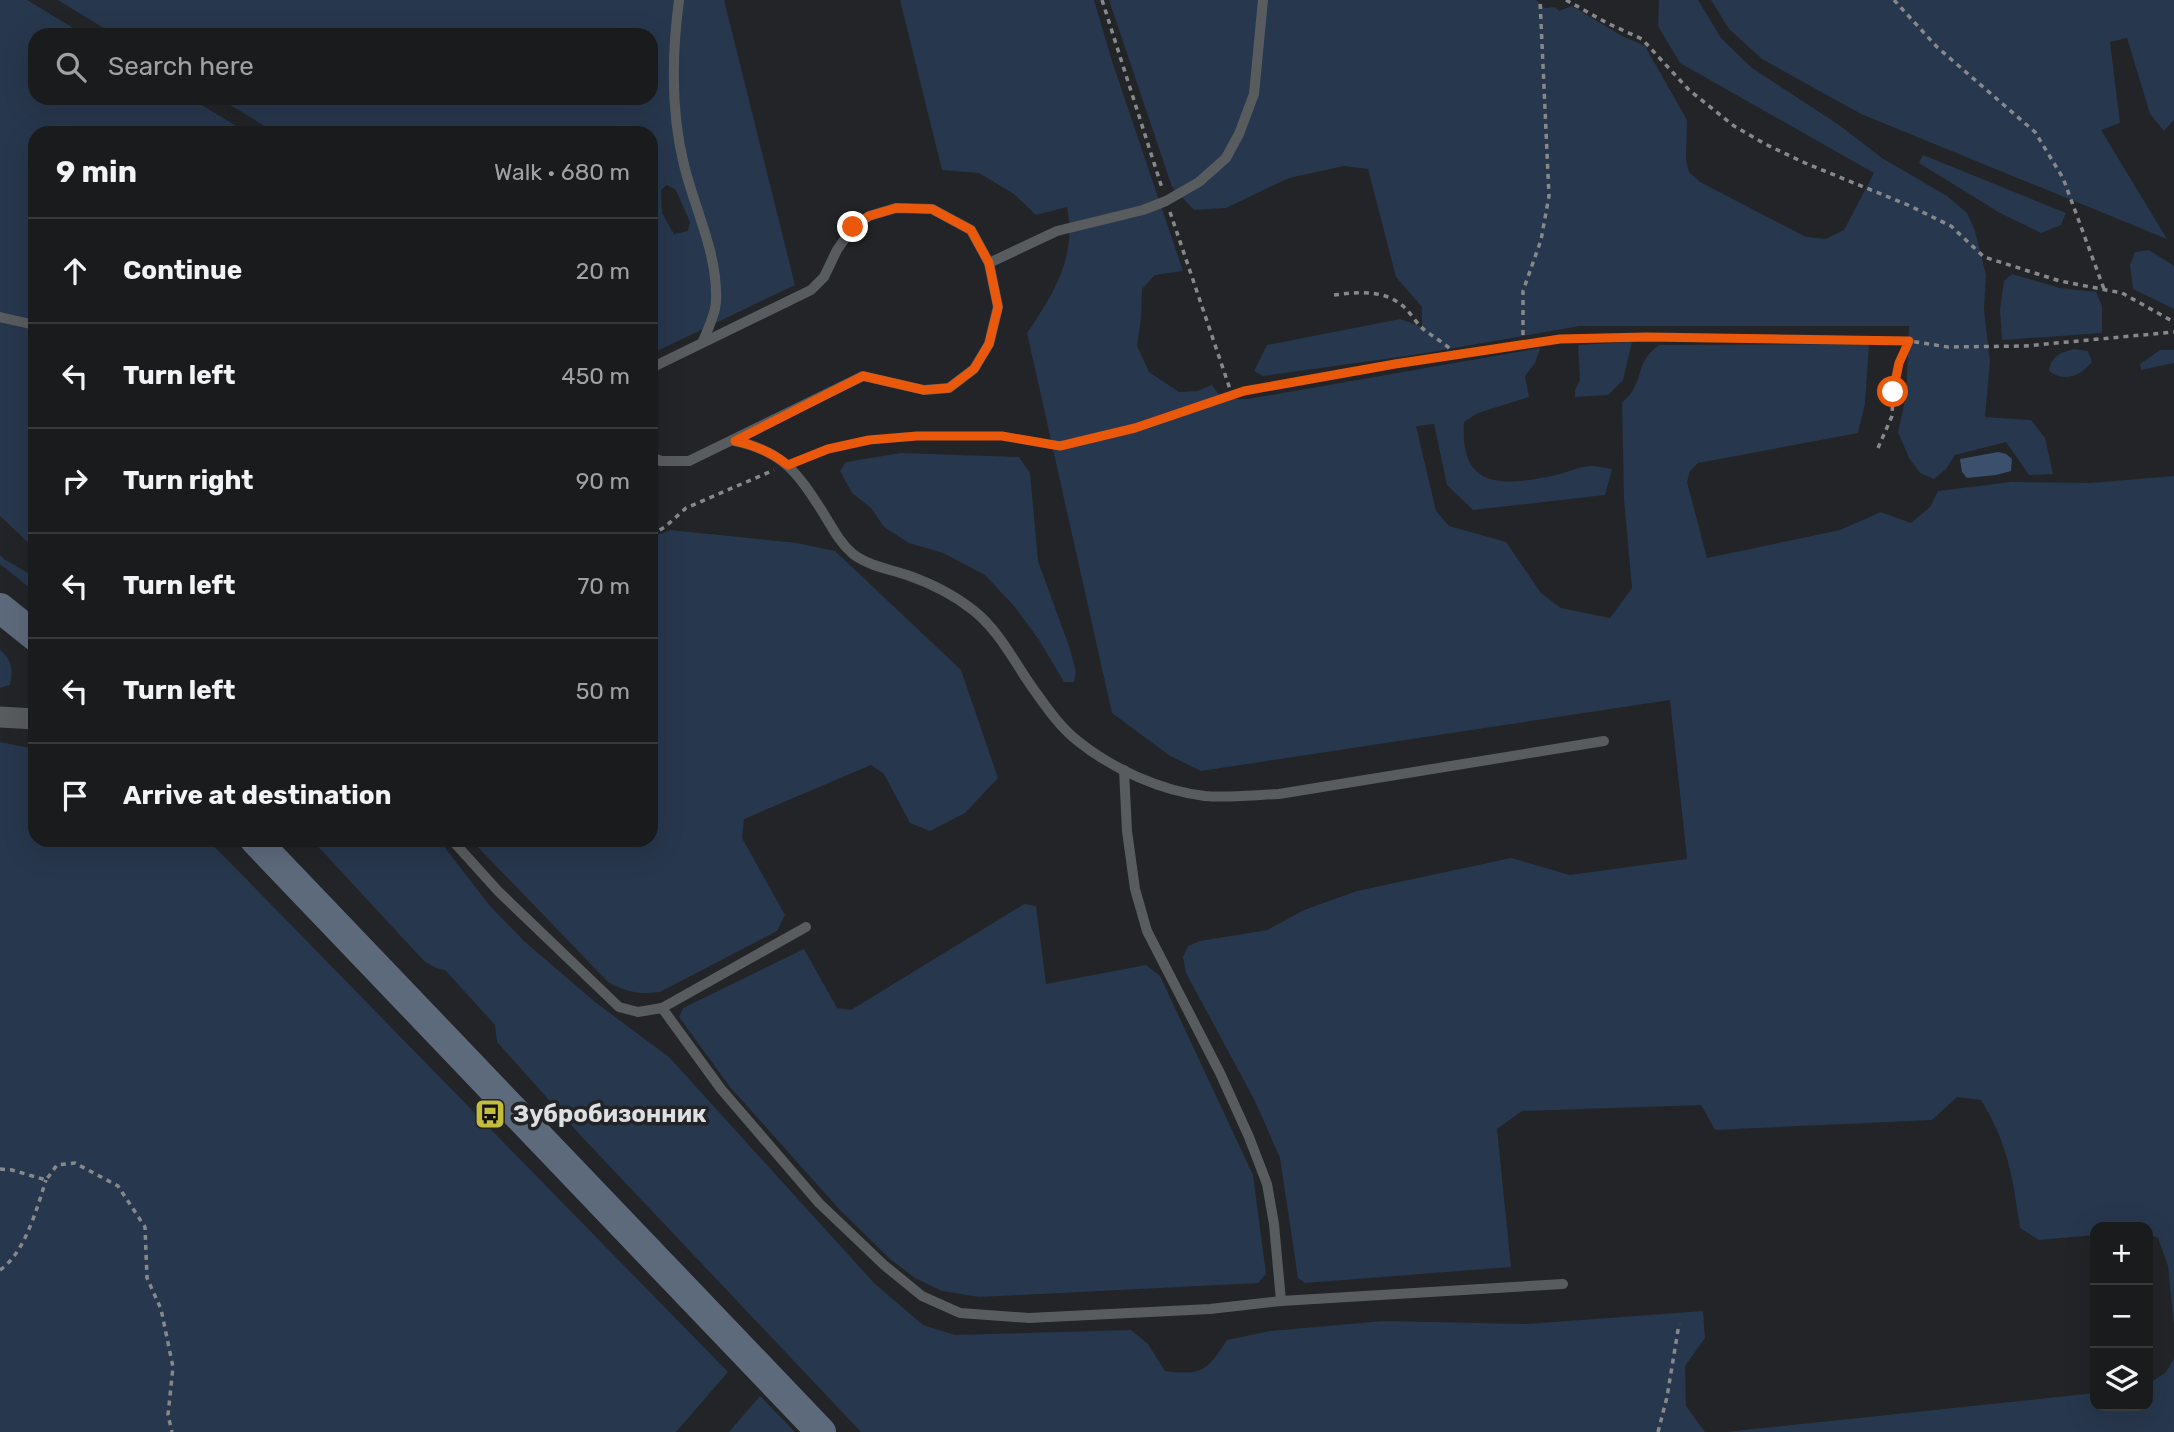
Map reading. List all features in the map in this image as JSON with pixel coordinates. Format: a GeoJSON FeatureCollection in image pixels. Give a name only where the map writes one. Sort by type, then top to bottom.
{"type":"FeatureCollection","features":[{"type":"Feature","properties":{"kind":"main road"},"geometry":{"type":"LineString","coordinates":[[0,608],[28,630]]}},
{"type":"Feature","properties":{"kind":"main road"},"geometry":{"type":"LineString","coordinates":[[262,847],[821,1432]]}},
{"type":"Feature","properties":{"kind":"street"},"geometry":{"type":"LineString","coordinates":[[0,717],[28,719]]}},
{"type":"Feature","properties":{"kind":"lane"},"geometry":{"type":"LineString","coordinates":[[679,0],[676,26],[676,107],[683,164],[712,257],[717,303],[704,341]]}},
{"type":"Feature","properties":{"kind":"lane"},"geometry":{"type":"LineString","coordinates":[[989,263],[1056,231],[1143,211],[1166,201],[1199,182],[1226,158],[1239,134],[1254,94],[1264,0]]}},
{"type":"Feature","properties":{"kind":"lane"},"geometry":{"type":"LineString","coordinates":[[658,364],[811,290],[824,277],[836,250],[853,227],[869,216],[896,208],[932,209],[971,230],[989,263],[998,307],[989,344],[974,369],[949,388],[924,390],[863,376],[690,461],[658,460]]}},
{"type":"Feature","properties":{"kind":"lane"},"geometry":{"type":"LineString","coordinates":[[0,317],[28,323]]}},
{"type":"Feature","properties":{"kind":"lane"},"geometry":{"type":"LineString","coordinates":[[735,441],[774,453],[788,465],[837,537],[854,555],[939,589],[974,611],[1004,643],[1054,718],[1077,741],[1124,770],[1166,787],[1202,796],[1279,794],[1604,741]]}},
{"type":"Feature","properties":{"kind":"lane"},"geometry":{"type":"LineString","coordinates":[[1124,770],[1127,831],[1135,889],[1147,931],[1250,1137],[1267,1184],[1274,1224],[1281,1301]]}},
{"type":"Feature","properties":{"kind":"lane"},"geometry":{"type":"LineString","coordinates":[[458,847],[498,891],[619,1007],[638,1012],[662,1008],[806,927]]}},
{"type":"Feature","properties":{"kind":"lane"},"geometry":{"type":"LineString","coordinates":[[662,1008],[721,1089],[819,1203],[884,1265],[922,1296],[960,1314],[1029,1318],[1210,1309],[1281,1301],[1563,1284]]}},
{"type":"Feature","properties":{"kind":"path"},"geometry":{"type":"LineString","coordinates":[[1523,345],[1523,291],[1541,240],[1549,196],[1540,0]]}},
{"type":"Feature","properties":{"kind":"path"},"geometry":{"type":"LineString","coordinates":[[1566,0],[1642,39],[1689,90],[1734,126],[1765,144],[1951,226],[1984,257],[2060,281],[2122,293],[2174,322]]}},
{"type":"Feature","properties":{"kind":"path"},"geometry":{"type":"LineString","coordinates":[[1894,0],[1937,47],[2035,132],[2063,178],[2105,290]]}},
{"type":"Feature","properties":{"kind":"path"},"geometry":{"type":"LineString","coordinates":[[1334,295],[1360,292],[1388,296],[1404,307],[1422,328],[1451,348],[1456,355]]}},
{"type":"Feature","properties":{"kind":"path"},"geometry":{"type":"LineString","coordinates":[[658,531],[686,508],[788,465],[842,446],[869,440],[917,436],[1002,436],[1060,446],[1135,428],[1244,391],[1560,339],[1647,337],[1909,341],[1948,347],[2025,346],[2174,332]]}},
{"type":"Feature","properties":{"kind":"path"},"geometry":{"type":"LineString","coordinates":[[1878,447],[1892,416],[1893,392],[1899,363],[1909,341]]}},
{"type":"Feature","properties":{"kind":"path"},"geometry":{"type":"LineString","coordinates":[[0,1270],[8,1265],[30,1228],[46,1180],[57,1165],[75,1163],[118,1186],[145,1227],[147,1278],[162,1309],[173,1367],[167,1415],[172,1432]]}},
{"type":"Feature","properties":{"kind":"path"},"geometry":{"type":"LineString","coordinates":[[0,1169],[46,1180]]}},
{"type":"Feature","properties":{"kind":"path"},"geometry":{"type":"LineString","coordinates":[[1658,1432],[1667,1397],[1679,1324]]}},
{"type":"Feature","properties":{"kind":"shaded area"},"geometry":{"type":"Polygon","coordinates":[[[0,0],[27,0],[73,28],[28,28],[28,105],[202,105],[236,126],[28,126],[28,542],[0,516],[0,0]]]}},
{"type":"Feature","properties":{"kind":"shaded area"},"geometry":{"type":"Polygon","coordinates":[[[58,0],[724,0],[795,285],[658,351],[658,126],[265,126],[230,105],[658,105],[658,28],[104,28],[58,0]],[[667,185],[661,190],[662,213],[674,234],[688,231],[690,222],[676,190],[667,185]]]}},
{"type":"Feature","properties":{"kind":"shaded area"},"geometry":{"type":"Polygon","coordinates":[[[900,0],[1094,0],[1183,271],[1155,275],[1142,289],[1137,346],[1149,372],[1179,392],[1197,391],[1212,385],[1222,399],[1248,399],[1540,348],[1535,363],[1525,376],[1529,397],[1478,413],[1464,422],[1464,443],[1468,459],[1484,477],[1497,481],[1528,480],[1590,466],[1612,469],[1605,495],[1473,510],[1447,485],[1434,424],[1416,426],[1436,511],[1449,526],[1506,542],[1541,593],[1561,608],[1610,618],[1632,588],[1624,500],[1622,403],[1632,392],[1647,356],[1659,345],[1869,344],[1865,404],[1858,433],[1698,463],[1690,471],[1687,482],[1707,558],[1840,530],[1881,512],[1911,523],[1930,507],[1938,491],[2011,482],[2090,483],[2174,476],[2174,1326],[2168,1266],[2158,1238],[2153,1236],[2153,1222],[2090,1222],[2090,1235],[2039,1240],[2020,1228],[2008,1162],[1990,1116],[1981,1100],[1957,1097],[1932,1120],[1715,1130],[1701,1105],[1522,1111],[1497,1129],[1511,1267],[1305,1283],[1298,1278],[1280,1158],[1255,1101],[1186,973],[1183,957],[1188,946],[1200,941],[1267,930],[1304,910],[1357,891],[1511,858],[1570,875],[1687,859],[1670,700],[1201,771],[1170,756],[1112,713],[1027,333],[1061,274],[1069,242],[1067,207],[1036,215],[1014,194],[979,173],[942,170],[900,0]]]}},
{"type":"Feature","properties":{"kind":"shaded area"},"geometry":{"type":"Polygon","coordinates":[[[1109,0],[1536,0],[1545,8],[1555,7],[1559,11],[1572,6],[1622,36],[1645,46],[1687,120],[1686,160],[1689,172],[1700,182],[1806,237],[1826,239],[1844,230],[1874,173],[1680,63],[1658,26],[1659,0],[1698,0],[1721,38],[1752,68],[1839,125],[1882,158],[1947,196],[1967,213],[1975,231],[1986,275],[1984,309],[1990,362],[1985,417],[2031,420],[2045,438],[2053,474],[2029,475],[2006,442],[1955,455],[1946,469],[1934,479],[1920,473],[1909,458],[1898,432],[1906,396],[1909,326],[1580,326],[1414,355],[1263,376],[1254,371],[1267,345],[1400,319],[1422,327],[1422,307],[1396,277],[1368,169],[1344,166],[1289,178],[1226,208],[1194,210],[1172,187],[1109,0]]]}},
{"type":"Feature","properties":{"kind":"shaded area"},"geometry":{"type":"Polygon","coordinates":[[[1711,0],[2174,0],[2174,120],[2164,131],[2150,114],[2127,38],[2110,42],[2120,123],[2101,130],[2167,239],[1861,114],[1762,59],[1729,29],[1711,0]]]}},
{"type":"Feature","properties":{"kind":"shaded area"},"geometry":{"type":"Polygon","coordinates":[[[1923,155],[2066,213],[2061,225],[2041,233],[2000,213],[1919,163],[1923,155]]]}},
{"type":"Feature","properties":{"kind":"shaded area"},"geometry":{"type":"Polygon","coordinates":[[[2149,250],[2174,266],[2174,309],[2133,289],[2130,265],[2135,252],[2149,250]]]}},
{"type":"Feature","properties":{"kind":"shaded area"},"geometry":{"type":"Polygon","coordinates":[[[2012,274],[2060,288],[2096,292],[2102,306],[2102,333],[2002,340],[2000,309],[2004,281],[2012,274]]]}},
{"type":"Feature","properties":{"kind":"shaded area"},"geometry":{"type":"Polygon","coordinates":[[[1632,342],[1623,380],[1608,395],[1575,397],[1580,380],[1578,345],[1632,342]]]}},
{"type":"Feature","properties":{"kind":"shaded area"},"geometry":{"type":"Polygon","coordinates":[[[2074,349],[2088,351],[2092,362],[2072,376],[2061,377],[2049,371],[2057,356],[2074,349]]]}},
{"type":"Feature","properties":{"kind":"shaded area"},"geometry":{"type":"Polygon","coordinates":[[[2160,350],[2174,350],[2174,363],[2141,370],[2140,364],[2160,350]]]}},
{"type":"Feature","properties":{"kind":"shaded area"},"geometry":{"type":"Polygon","coordinates":[[[1998,452],[2012,459],[2011,471],[1967,478],[1962,472],[1960,459],[1998,452]]]}},
{"type":"Feature","properties":{"kind":"shaded area"},"geometry":{"type":"Polygon","coordinates":[[[901,453],[1019,457],[1030,473],[1038,561],[1070,649],[1076,672],[1074,682],[1064,682],[1039,640],[1014,606],[985,575],[943,553],[909,543],[884,527],[871,508],[852,493],[840,471],[846,462],[901,453]]]}},
{"type":"Feature","properties":{"kind":"shaded area"},"geometry":{"type":"Polygon","coordinates":[[[670,530],[797,543],[835,551],[961,670],[998,778],[965,813],[930,831],[910,823],[884,774],[871,765],[744,819],[742,838],[785,915],[777,931],[660,992],[640,993],[608,982],[478,847],[658,847],[658,535],[670,530]]]}},
{"type":"Feature","properties":{"kind":"shaded area"},"geometry":{"type":"Polygon","coordinates":[[[0,555],[28,573],[28,586],[0,564],[0,555]]]}},
{"type":"Feature","properties":{"kind":"shaded area"},"geometry":{"type":"Polygon","coordinates":[[[0,650],[10,662],[12,670],[10,685],[0,688],[0,650]]]}},
{"type":"Feature","properties":{"kind":"shaded area"},"geometry":{"type":"Polygon","coordinates":[[[0,742],[28,748],[28,847],[215,847],[728,1372],[676,1432],[0,1432],[0,742]]]}},
{"type":"Feature","properties":{"kind":"shaded area"},"geometry":{"type":"Polygon","coordinates":[[[318,847],[444,847],[490,906],[524,941],[595,1002],[669,1057],[874,1283],[923,1325],[955,1335],[1131,1330],[1148,1344],[1165,1371],[1188,1372],[1203,1369],[1227,1340],[1270,1331],[1384,1321],[1527,1324],[1703,1311],[1705,1338],[1685,1366],[1686,1406],[1705,1432],[861,1432],[582,1137],[497,1042],[495,1025],[445,970],[424,961],[318,847]]]}},
{"type":"Feature","properties":{"kind":"shaded area"},"geometry":{"type":"Polygon","coordinates":[[[1024,904],[1036,906],[1046,984],[1146,965],[1160,976],[1253,1175],[1266,1274],[1258,1283],[979,1297],[942,1291],[915,1278],[890,1259],[839,1209],[730,1087],[679,1017],[683,1008],[804,949],[837,1008],[851,1010],[1024,904]]]}},
{"type":"Feature","properties":{"kind":"shaded area"},"geometry":{"type":"Polygon","coordinates":[[[2174,1359],[2174,1432],[1725,1432],[2090,1394],[2090,1411],[2153,1411],[2153,1381],[2165,1373],[2174,1359]]]}},
{"type":"Feature","properties":{"kind":"shaded area"},"geometry":{"type":"Polygon","coordinates":[[[760,1396],[795,1432],[729,1432],[760,1396]]]}},
{"type":"Feature","properties":{"kind":"place","name":"Зубробизонник"},"geometry":{"type":"Point","coordinates":[490,1114]}},
{"type":"Feature","properties":{"kind":"route"},"geometry":{"type":"LineString","coordinates":[[853,227],[869,216],[896,208],[932,209],[971,230],[989,263],[998,307],[989,344],[974,369],[949,388],[924,390],[863,376],[735,441],[774,453],[788,465],[828,449],[869,440],[917,436],[1002,436],[1060,446],[1135,428],[1244,391],[1395,364],[1560,339],[1647,337],[1909,341],[1899,363],[1893,392]]}}]}
